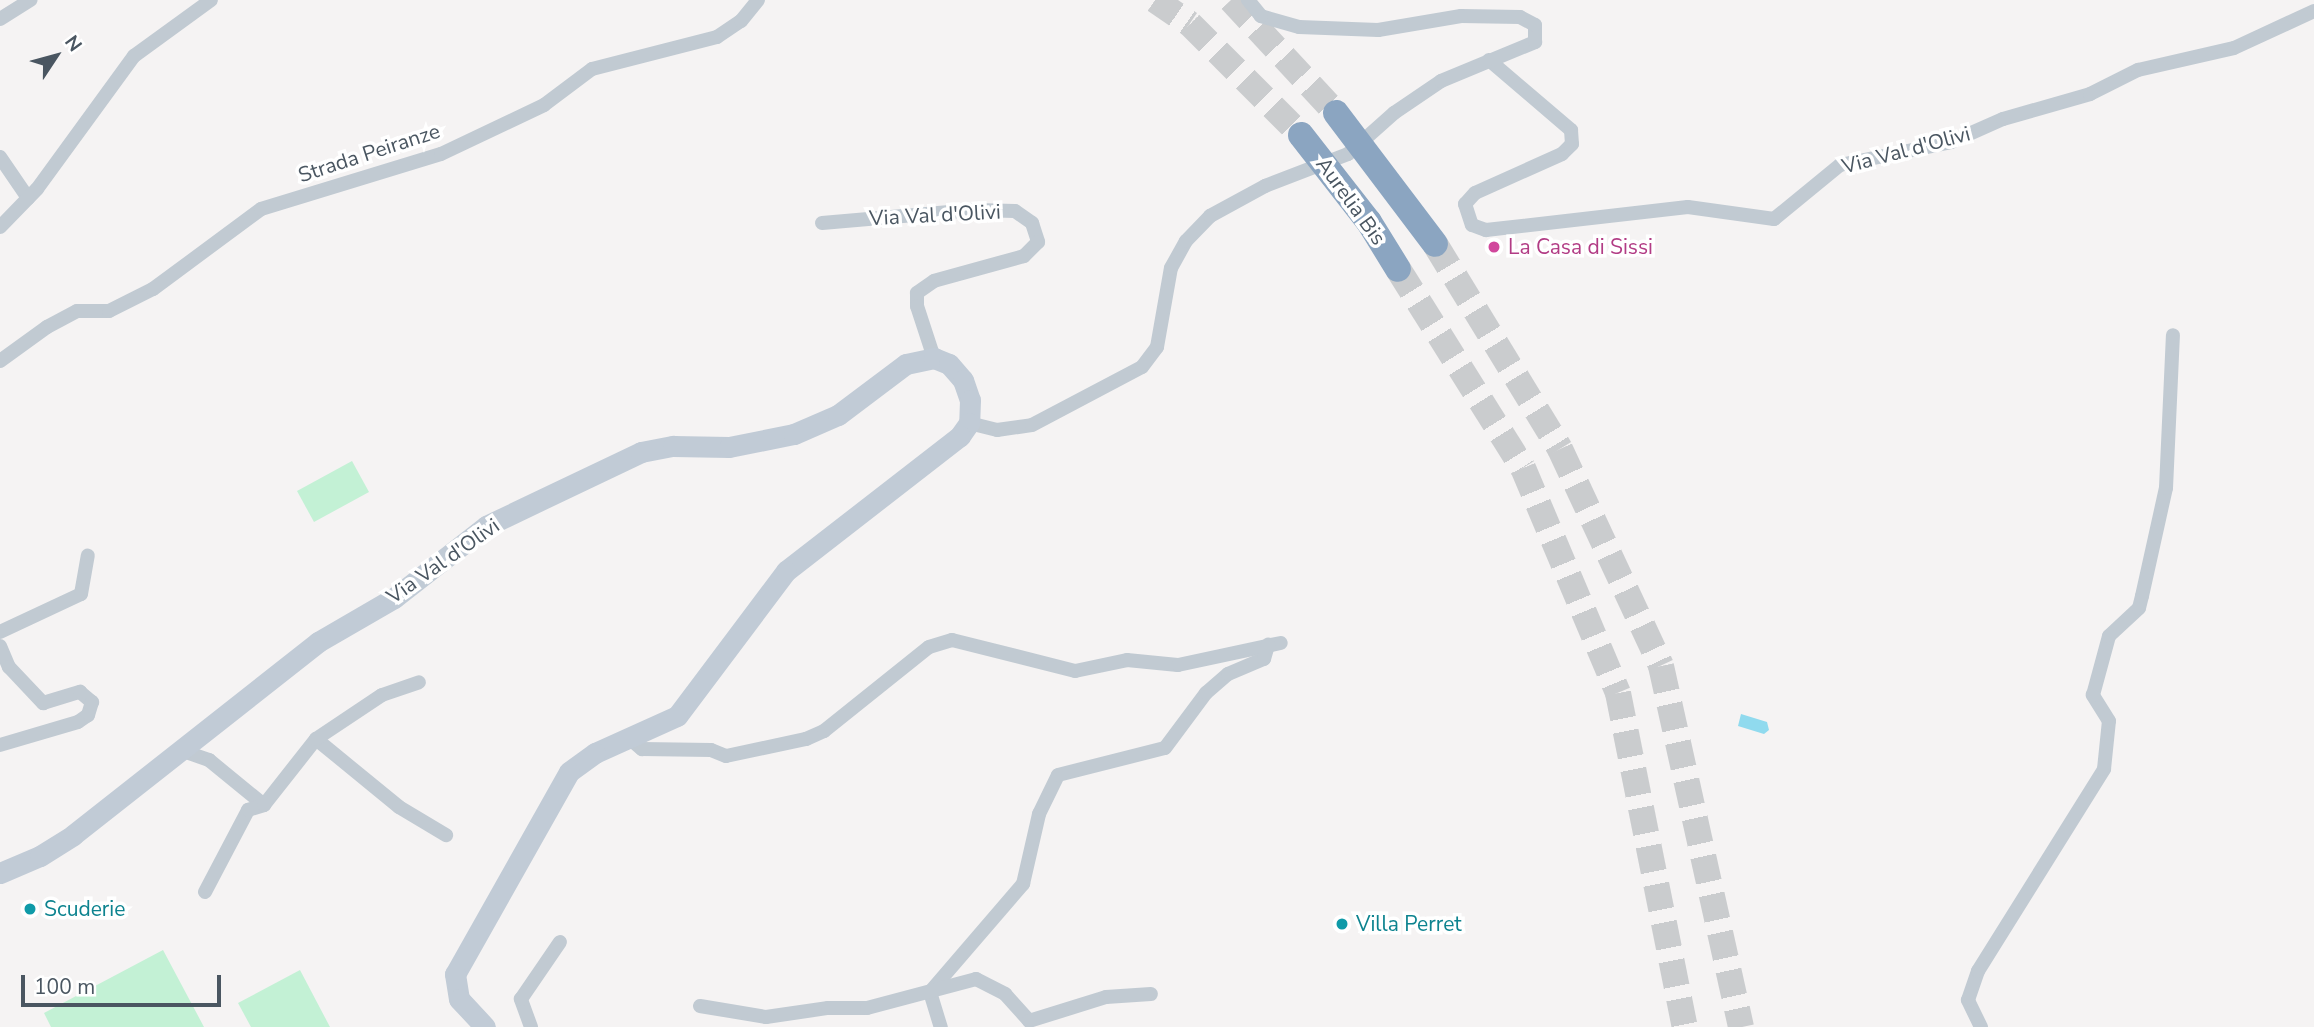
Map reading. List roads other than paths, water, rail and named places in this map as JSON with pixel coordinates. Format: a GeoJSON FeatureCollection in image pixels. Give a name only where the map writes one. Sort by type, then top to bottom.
{"type":"FeatureCollection","features":[{"type":"Feature","properties":{"kind":"highway","name":"Aurelia Bis"},"geometry":{"type":"LineString","coordinates":[[1336,113],[1435,244]]}},
{"type":"Feature","properties":{"kind":"highway","name":"Aurelia Bis"},"geometry":{"type":"LineString","coordinates":[[1301,135],[1369,222],[1398,270]]}},
{"type":"Feature","properties":{"kind":"street"},"geometry":{"type":"LineString","coordinates":[[0,19],[31,0]]}},
{"type":"Feature","properties":{"kind":"street"},"geometry":{"type":"LineString","coordinates":[[0,227],[28,198],[134,56],[211,0]]}},
{"type":"Feature","properties":{"kind":"street","name":"Strada Peiranze"},"geometry":{"type":"LineString","coordinates":[[0,362],[77,311],[109,310],[153,289],[261,209],[441,154],[544,105],[592,69],[717,37],[741,21],[758,0]]}},
{"type":"Feature","properties":{"kind":"street"},"geometry":{"type":"LineString","coordinates":[[970,424],[997,430],[1032,425],[1142,367],[1157,347],[1171,268],[1186,241],[1210,216],[1265,186],[1348,155],[1416,96],[1535,41],[1535,25],[1520,17],[1480,15],[1378,30],[1299,27],[1261,16],[1248,0]]}},
{"type":"Feature","properties":{"kind":"street","name":"Via Val d'Olivi"},"geometry":{"type":"LineString","coordinates":[[1489,60],[1571,130],[1572,144],[1562,154],[1475,193],[1465,204],[1472,225],[1486,230],[1688,207],[1774,219],[1840,165],[1951,142],[2004,119],[2090,94],[2137,70],[2234,48],[2314,10]]}},
{"type":"Feature","properties":{"kind":"street"},"geometry":{"type":"LineString","coordinates":[[0,157],[28,198]]}},
{"type":"Feature","properties":{"kind":"street","name":"Via Val d'Olivi"},"geometry":{"type":"LineString","coordinates":[[0,873],[57,846],[318,642],[394,598],[486,526],[641,452],[673,446],[729,447],[814,428],[906,364],[934,358],[917,293],[934,281],[1024,256],[1038,242],[1032,223],[1015,211],[975,210],[822,223]]}},
{"type":"Feature","properties":{"kind":"street"},"geometry":{"type":"LineString","coordinates":[[1976,1021],[1969,990],[1987,954],[2104,769],[2109,721],[2093,695],[2109,636],[2138,608],[2166,488],[2173,335]]}},
{"type":"Feature","properties":{"kind":"street"},"geometry":{"type":"LineString","coordinates":[[485,1027],[455,991],[459,963],[569,772],[585,758],[665,724],[686,708],[767,591],[786,571],[952,444],[970,424],[970,400],[962,380],[948,364],[934,358]]}},
{"type":"Feature","properties":{"kind":"street"},"geometry":{"type":"LineString","coordinates":[[0,632],[81,594],[88,556]]}},
{"type":"Feature","properties":{"kind":"street"},"geometry":{"type":"LineString","coordinates":[[630,739],[642,749],[710,750],[726,756],[806,739],[824,731],[929,647],[952,640],[1075,671],[1127,660],[1178,665],[1274,644],[1264,659],[1228,674],[1206,694],[1165,748],[1058,775],[1039,814],[1023,884],[930,992]]}},
{"type":"Feature","properties":{"kind":"street"},"geometry":{"type":"LineString","coordinates":[[0,646],[9,667],[43,703],[80,692],[92,702],[88,715],[78,722],[0,746]]}},
{"type":"Feature","properties":{"kind":"street"},"geometry":{"type":"LineString","coordinates":[[205,892],[248,810],[264,805],[316,739],[382,695],[419,682]]}},
{"type":"Feature","properties":{"kind":"street"},"geometry":{"type":"LineString","coordinates":[[316,739],[399,807],[446,835]]}},
{"type":"Feature","properties":{"kind":"street"},"geometry":{"type":"LineString","coordinates":[[180,750],[209,760],[264,805]]}},
{"type":"Feature","properties":{"kind":"street"},"geometry":{"type":"LineString","coordinates":[[531,1027],[521,999],[560,942]]}},
{"type":"Feature","properties":{"kind":"street"},"geometry":{"type":"LineString","coordinates":[[700,1006],[736,1015],[788,1021],[828,1008],[867,1008],[976,979],[1005,994],[1029,1021],[1107,997],[1151,994]]}},
{"type":"Feature","properties":{"kind":"street"},"geometry":{"type":"LineString","coordinates":[[930,992],[940,1027]]}},
{"type":"Feature","properties":{"kind":"water"},"geometry":{"type":"Polygon","coordinates":[[[1741,714],[1767,722],[1769,730],[1764,734],[1738,726],[1741,714]]]}},
{"type":"Feature","properties":{"kind":"tunnel"},"geometry":{"type":"LineString","coordinates":[[1155,0],[1190,24],[1301,135]]}},
{"type":"Feature","properties":{"kind":"tunnel"},"geometry":{"type":"LineString","coordinates":[[1231,0],[1336,113]]}},
{"type":"Feature","properties":{"kind":"tunnel"},"geometry":{"type":"LineString","coordinates":[[1435,244],[1560,449],[1661,666],[1741,1027]]}},
{"type":"Feature","properties":{"kind":"tunnel"},"geometry":{"type":"LineString","coordinates":[[1398,269],[1523,468],[1618,693],[1685,1027]]}},
{"type":"Feature","properties":{"kind":"place","name":"La Casa di Sissi"},"geometry":{"type":"Point","coordinates":[1494,247]}},
{"type":"Feature","properties":{"kind":"place","name":"Scuderie"},"geometry":{"type":"Point","coordinates":[30,909]}},
{"type":"Feature","properties":{"kind":"place","name":"Villa Perret"},"geometry":{"type":"Point","coordinates":[1342,924]}}]}
